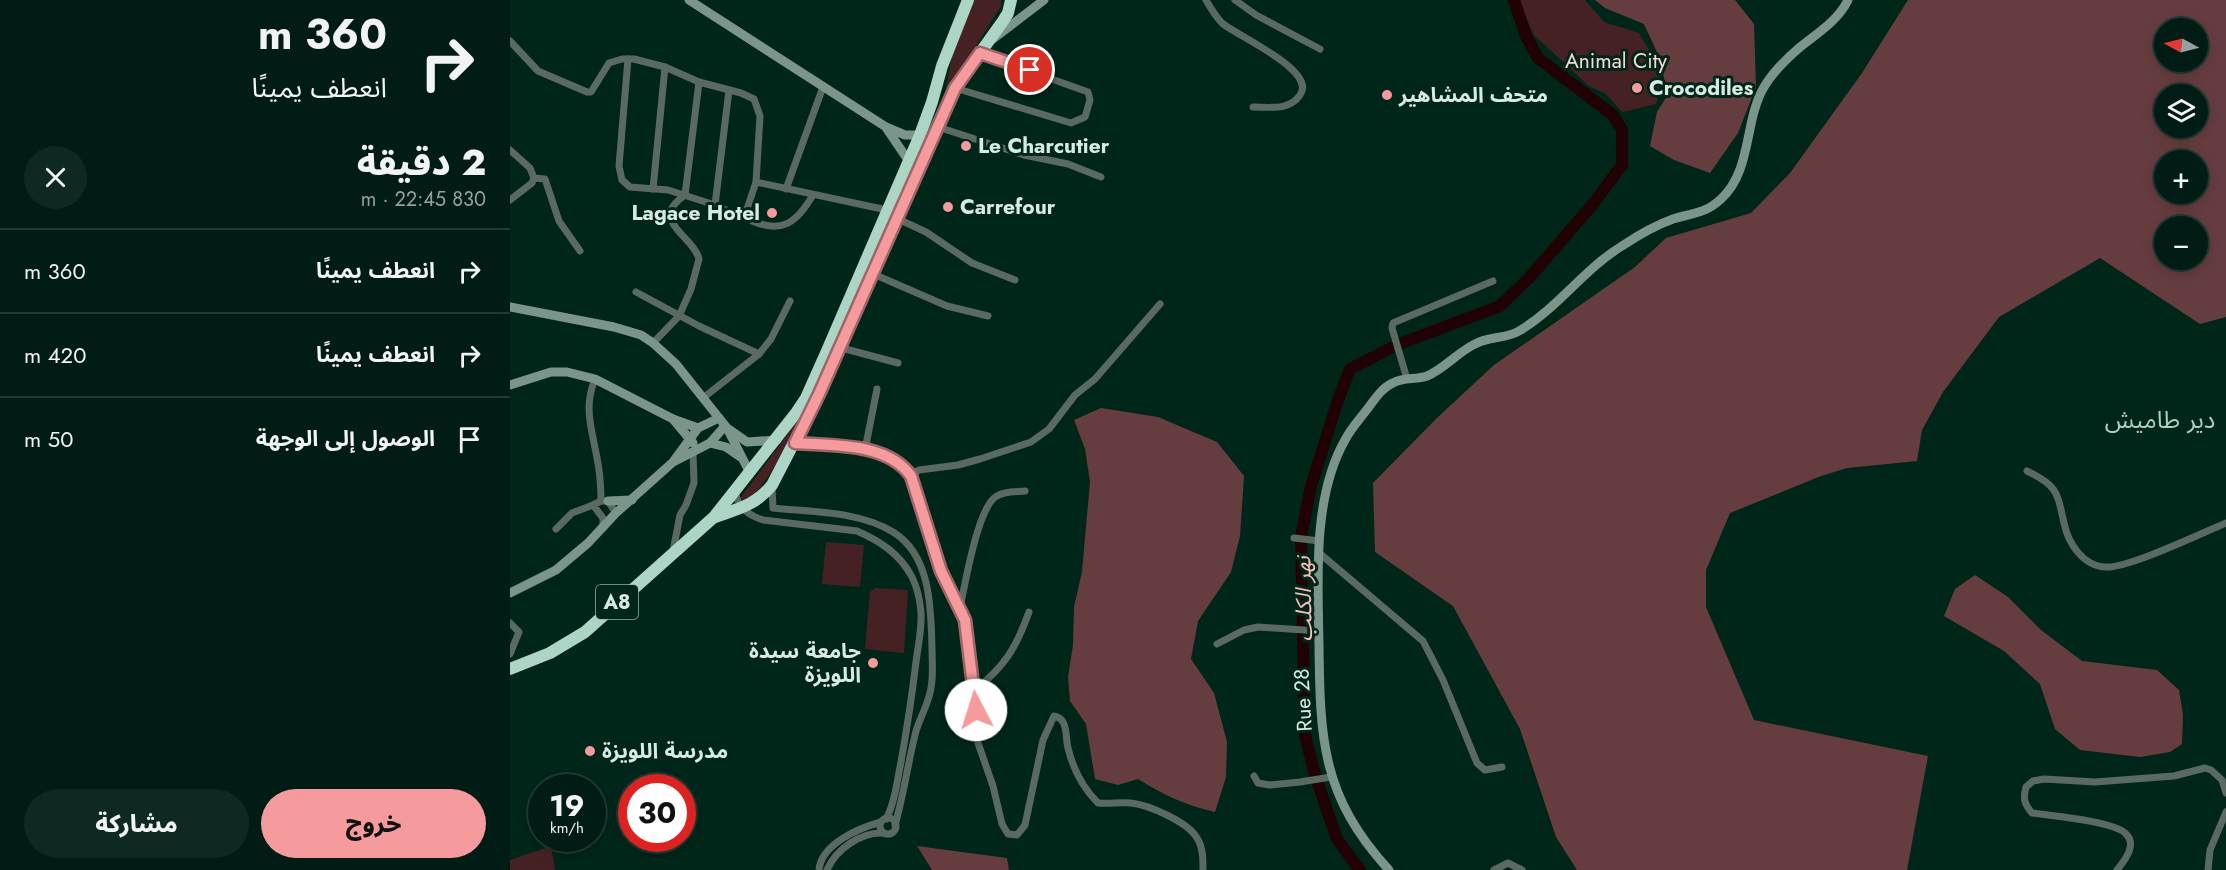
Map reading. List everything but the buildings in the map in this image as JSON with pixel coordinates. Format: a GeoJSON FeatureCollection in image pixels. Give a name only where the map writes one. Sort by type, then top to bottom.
{"type":"FeatureCollection","features":[{"type":"Feature","properties":{"kind":"highway","name":"A8"},"geometry":{"type":"LineString","coordinates":[[511,662],[550,653],[585,632],[714,518],[777,440],[806,398],[892,214],[938,127],[955,88],[1008,13],[1011,0]]}},
{"type":"Feature","properties":{"kind":"highway","name":"A8"},"geometry":{"type":"LineString","coordinates":[[714,518],[763,497],[795,443],[872,273],[908,160],[932,102],[964,2]]}},
{"type":"Feature","properties":{"kind":"street"},"geometry":{"type":"LineString","coordinates":[[689,0],[886,127],[905,135],[920,135]]}},
{"type":"Feature","properties":{"kind":"street"},"geometry":{"type":"LineString","coordinates":[[955,88],[1071,123],[1085,117],[1090,100],[1088,92],[982,50],[1044,0]]}},
{"type":"Feature","properties":{"kind":"street"},"geometry":{"type":"LineString","coordinates":[[1206,0],[1222,22],[1292,68],[1303,82],[1304,88],[1300,96],[1284,108],[1253,107]]}},
{"type":"Feature","properties":{"kind":"street"},"geometry":{"type":"LineString","coordinates":[[1235,0],[1257,15],[1320,49]]}},
{"type":"Feature","properties":{"kind":"street","name":"Rue 28"},"geometry":{"type":"LineString","coordinates":[[1389,870],[1370,850],[1354,826],[1328,778],[1321,716],[1318,541],[1326,491],[1333,466],[1344,441],[1382,392],[1394,382],[1428,375],[1475,344],[1522,330],[1619,248],[1671,220],[1703,212],[1722,198],[1733,183],[1740,165],[1758,99],[1775,72],[1825,28],[1848,0]]}},
{"type":"Feature","properties":{"kind":"street"},"geometry":{"type":"LineString","coordinates":[[510,41],[538,71],[587,92],[591,92],[609,63],[627,59],[665,67],[699,82],[750,96],[759,108],[756,182],[747,209],[743,213],[685,195],[630,187],[626,184],[620,176],[619,166],[627,59]]}},
{"type":"Feature","properties":{"kind":"street"},"geometry":{"type":"LineString","coordinates":[[652,189],[665,67]]}},
{"type":"Feature","properties":{"kind":"street"},"geometry":{"type":"LineString","coordinates":[[653,343],[679,316],[691,289],[699,259],[692,243],[670,220],[670,211],[685,195],[699,82]]}},
{"type":"Feature","properties":{"kind":"street"},"geometry":{"type":"LineString","coordinates":[[786,189],[823,87]]}},
{"type":"Feature","properties":{"kind":"street"},"geometry":{"type":"LineString","coordinates":[[715,205],[729,90]]}},
{"type":"Feature","properties":{"kind":"street"},"geometry":{"type":"LineString","coordinates":[[886,127],[908,160]]}},
{"type":"Feature","properties":{"kind":"street"},"geometry":{"type":"LineString","coordinates":[[938,127],[1024,155],[1068,164],[1101,177]]}},
{"type":"Feature","properties":{"kind":"street"},"geometry":{"type":"LineString","coordinates":[[510,150],[530,168],[534,178]]}},
{"type":"Feature","properties":{"kind":"street"},"geometry":{"type":"LineString","coordinates":[[534,178],[542,177],[545,180],[559,221],[580,251]]}},
{"type":"Feature","properties":{"kind":"street"},"geometry":{"type":"LineString","coordinates":[[510,200],[530,185],[534,178]]}},
{"type":"Feature","properties":{"kind":"street"},"geometry":{"type":"LineString","coordinates":[[756,182],[892,214],[926,232],[972,262],[1016,280]]}},
{"type":"Feature","properties":{"kind":"street"},"geometry":{"type":"LineString","coordinates":[[747,209],[752,221],[780,227],[799,214],[813,195]]}},
{"type":"Feature","properties":{"kind":"street"},"geometry":{"type":"LineString","coordinates":[[872,273],[946,306],[988,316]]}},
{"type":"Feature","properties":{"kind":"street"},"geometry":{"type":"LineString","coordinates":[[1407,379],[1392,331],[1394,323],[1493,281]]}},
{"type":"Feature","properties":{"kind":"street"},"geometry":{"type":"LineString","coordinates":[[636,292],[679,316],[759,354]]}},
{"type":"Feature","properties":{"kind":"street"},"geometry":{"type":"LineString","coordinates":[[701,426],[705,400],[759,354],[771,339],[790,301]]}},
{"type":"Feature","properties":{"kind":"street"},"geometry":{"type":"LineString","coordinates":[[911,476],[919,470],[958,465],[1031,442],[1049,429],[1075,395],[1095,379],[1140,330],[1160,304]]}},
{"type":"Feature","properties":{"kind":"street"},"geometry":{"type":"LineString","coordinates":[[510,308],[614,327],[641,335],[653,343],[676,364],[726,427],[750,472]]}},
{"type":"Feature","properties":{"kind":"street"},"geometry":{"type":"LineString","coordinates":[[838,347],[898,363]]}},
{"type":"Feature","properties":{"kind":"street"},"geometry":{"type":"LineString","coordinates":[[510,386],[534,376],[551,372],[567,372],[595,379],[673,419],[701,426]]}},
{"type":"Feature","properties":{"kind":"street"},"geometry":{"type":"LineString","coordinates":[[595,379],[588,406],[590,428],[604,501],[616,513]]}},
{"type":"Feature","properties":{"kind":"street"},"geometry":{"type":"LineString","coordinates":[[865,450],[878,388]]}},
{"type":"Feature","properties":{"kind":"street"},"geometry":{"type":"LineString","coordinates":[[510,593],[556,570],[673,462],[701,426],[718,418]]}},
{"type":"Feature","properties":{"kind":"street"},"geometry":{"type":"LineString","coordinates":[[672,554],[680,514],[694,483],[696,450],[673,419]]}},
{"type":"Feature","properties":{"kind":"street"},"geometry":{"type":"LineString","coordinates":[[726,427],[747,442],[777,440]]}},
{"type":"Feature","properties":{"kind":"street"},"geometry":{"type":"LineString","coordinates":[[673,462],[710,443],[726,427]]}},
{"type":"Feature","properties":{"kind":"street"},"geometry":{"type":"LineString","coordinates":[[710,443],[726,447],[744,459]]}},
{"type":"Feature","properties":{"kind":"street"},"geometry":{"type":"LineString","coordinates":[[795,443],[879,453],[905,467],[911,476],[941,571],[960,608],[967,628],[980,750],[993,786],[1002,824],[1008,834],[1017,835],[1025,825],[1043,740],[1054,716],[1060,717],[1064,723],[1073,763],[1092,797],[1098,803],[1133,803],[1165,813],[1191,829],[1199,839],[1203,855],[1203,870]]}},
{"type":"Feature","properties":{"kind":"street"},"geometry":{"type":"LineString","coordinates":[[2027,471],[2047,481],[2056,491],[2064,525],[2076,551],[2090,562],[2103,567],[2120,565],[2226,523]]}},
{"type":"Feature","properties":{"kind":"street"},"geometry":{"type":"LineString","coordinates":[[763,520],[774,508],[772,485]]}},
{"type":"Feature","properties":{"kind":"street"},"geometry":{"type":"LineString","coordinates":[[960,608],[985,513],[995,497],[1004,493],[1025,490]]}},
{"type":"Feature","properties":{"kind":"street"},"geometry":{"type":"LineString","coordinates":[[735,491],[741,508],[750,516],[763,520],[857,531],[885,546],[904,564],[913,578],[921,613],[910,711],[896,790],[890,810],[880,828],[883,833]]}},
{"type":"Feature","properties":{"kind":"street"},"geometry":{"type":"LineString","coordinates":[[556,529],[572,513],[579,510],[595,508],[604,501],[632,500]]}},
{"type":"Feature","properties":{"kind":"street"},"geometry":{"type":"LineString","coordinates":[[595,508],[603,518],[603,528]]}},
{"type":"Feature","properties":{"kind":"street"},"geometry":{"type":"LineString","coordinates":[[774,508],[820,512],[867,520],[898,536],[909,545],[917,558],[930,605],[933,676],[930,694],[916,730],[892,833],[873,833],[861,836],[840,853],[827,870]]}},
{"type":"Feature","properties":{"kind":"street"},"geometry":{"type":"LineString","coordinates":[[885,546],[893,545],[898,536]]}},
{"type":"Feature","properties":{"kind":"street"},"geometry":{"type":"LineString","coordinates":[[1293,538],[1318,541]]}},
{"type":"Feature","properties":{"kind":"street"},"geometry":{"type":"LineString","coordinates":[[1318,552],[1424,641],[1443,680],[1477,763],[1485,770],[1502,767]]}},
{"type":"Feature","properties":{"kind":"street"},"geometry":{"type":"LineString","coordinates":[[975,690],[991,677],[1014,649],[1029,612]]}},
{"type":"Feature","properties":{"kind":"street"},"geometry":{"type":"LineString","coordinates":[[510,623],[519,632],[511,662]]}},
{"type":"Feature","properties":{"kind":"street"},"geometry":{"type":"LineString","coordinates":[[1217,644],[1244,630],[1258,627],[1318,632]]}},
{"type":"Feature","properties":{"kind":"street"},"geometry":{"type":"LineString","coordinates":[[2117,870],[2126,859],[2131,847],[2130,839],[2124,832],[2094,823],[2032,813],[2025,806],[2026,787],[2033,781],[2044,779],[2095,782],[2174,776],[2205,768],[2211,770],[2222,780],[2226,793]]}},
{"type":"Feature","properties":{"kind":"street"},"geometry":{"type":"LineString","coordinates":[[1254,776],[1260,784],[1328,778]]}},
{"type":"Feature","properties":{"kind":"street"},"geometry":{"type":"LineString","coordinates":[[2208,870],[2210,850],[2226,812]]}},
{"type":"Feature","properties":{"kind":"street"},"geometry":{"type":"LineString","coordinates":[[819,870],[824,854],[852,832],[883,820],[892,820],[895,825]]}},
{"type":"Feature","properties":{"kind":"street"},"geometry":{"type":"LineString","coordinates":[[1494,870],[1508,863],[1522,870]]}},
{"type":"Feature","properties":{"kind":"green space"},"geometry":{"type":"Polygon","coordinates":[[[974,0],[1001,0],[1001,6],[945,95],[952,56],[974,0]]]}},
{"type":"Feature","properties":{"kind":"green space","name":"Animal City"},"geometry":{"type":"Polygon","coordinates":[[[1518,0],[1585,0],[1604,22],[1639,33],[1660,75],[1661,84],[1656,104],[1622,112],[1606,94],[1589,86],[1534,35],[1518,0]]]}},
{"type":"Feature","properties":{"kind":"green space"},"geometry":{"type":"Polygon","coordinates":[[[798,420],[766,479],[750,497],[742,500],[741,497],[798,420]]]}},
{"type":"Feature","properties":{"kind":"green space"},"geometry":{"type":"Polygon","coordinates":[[[826,542],[864,545],[860,587],[822,584],[826,542]]]}},
{"type":"Feature","properties":{"kind":"green space"},"geometry":{"type":"Polygon","coordinates":[[[875,588],[908,590],[904,653],[865,649],[870,592],[875,588]]]}},
{"type":"Feature","properties":{"kind":"green space"},"geometry":{"type":"Polygon","coordinates":[[[533,852],[552,852],[555,870],[510,870],[510,860],[533,852]]]}},
{"type":"Feature","properties":{"kind":"shaded area"},"geometry":{"type":"Polygon","coordinates":[[[1595,0],[1735,0],[1754,24],[1756,87],[1738,133],[1710,173],[1674,160],[1650,146],[1657,112],[1667,96],[1661,61],[1644,24],[1605,8],[1595,0]]]}},
{"type":"Feature","properties":{"kind":"shaded area"},"geometry":{"type":"Polygon","coordinates":[[[1908,0],[2226,0],[2226,317],[2200,324],[2100,258],[1999,317],[1943,392],[1922,430],[1917,461],[1847,468],[1821,476],[1730,513],[1706,570],[1706,607],[1754,720],[1928,756],[1907,870],[1577,870],[1556,837],[1520,729],[1453,606],[1375,552],[1373,483],[1437,418],[1494,365],[1635,267],[1666,238],[1751,213],[1790,173],[1862,73],[1908,0]]]}},
{"type":"Feature","properties":{"kind":"shaded area"},"geometry":{"type":"Polygon","coordinates":[[[1101,408],[1158,417],[1217,442],[1244,476],[1240,536],[1231,572],[1198,621],[1191,659],[1214,693],[1227,742],[1226,777],[1215,812],[1175,799],[1138,779],[1118,785],[1095,779],[1086,724],[1070,701],[1068,677],[1073,645],[1074,607],[1082,572],[1090,482],[1085,449],[1074,420],[1101,408]]]}},
{"type":"Feature","properties":{"kind":"shaded area"},"geometry":{"type":"Polygon","coordinates":[[[1975,575],[2008,597],[2041,630],[2082,661],[2157,670],[2179,690],[2183,715],[2182,744],[2170,752],[2140,757],[2080,750],[2055,729],[2040,684],[2004,651],[1944,616],[1955,589],[1975,575]]]}},
{"type":"Feature","properties":{"kind":"shaded area"},"geometry":{"type":"Polygon","coordinates":[[[917,846],[1007,858],[1009,870],[932,870],[917,846]]]}},
{"type":"Feature","properties":{"kind":"waterway","name":"نهر الكلب"},"geometry":{"type":"LineString","coordinates":[[1402,343],[1500,306],[1530,277],[1593,204],[1622,165],[1622,130],[1613,115],[1538,58],[1526,36],[1514,0]]}},
{"type":"Feature","properties":{"kind":"waterway","name":"نهر الكلب"},"geometry":{"type":"LineString","coordinates":[[1360,870],[1337,839],[1315,775],[1305,735],[1301,537],[1311,486],[1350,369],[1391,348]]}},
{"type":"Feature","properties":{"kind":"place","name":"Crocodiles"},"geometry":{"type":"Point","coordinates":[1637,88]}},
{"type":"Feature","properties":{"kind":"place","name":"متحف المشاهير"},"geometry":{"type":"Point","coordinates":[1387,95]}},
{"type":"Feature","properties":{"kind":"place","name":"Le Charcutier"},"geometry":{"type":"Point","coordinates":[966,146]}},
{"type":"Feature","properties":{"kind":"place","name":"Carrefour"},"geometry":{"type":"Point","coordinates":[948,207]}},
{"type":"Feature","properties":{"kind":"place","name":"Lagace Hotel"},"geometry":{"type":"Point","coordinates":[772,213]}},
{"type":"Feature","properties":{"kind":"place","name":"جامعة سيدة اللويزة"},"geometry":{"type":"Point","coordinates":[873,663]}},
{"type":"Feature","properties":{"kind":"place","name":"مدرسة اللويزة"},"geometry":{"type":"Point","coordinates":[590,751]}},
{"type":"Feature","properties":{"kind":"district","name":"دير طاميش"},"geometry":{"type":"Point","coordinates":[2160,419]}},
{"type":"Feature","properties":{"kind":"route"},"geometry":{"type":"LineString","coordinates":[[976,710],[965,620],[941,571],[911,476],[905,467],[879,453],[795,443],[955,88],[980,53],[1030,70]]}}]}
